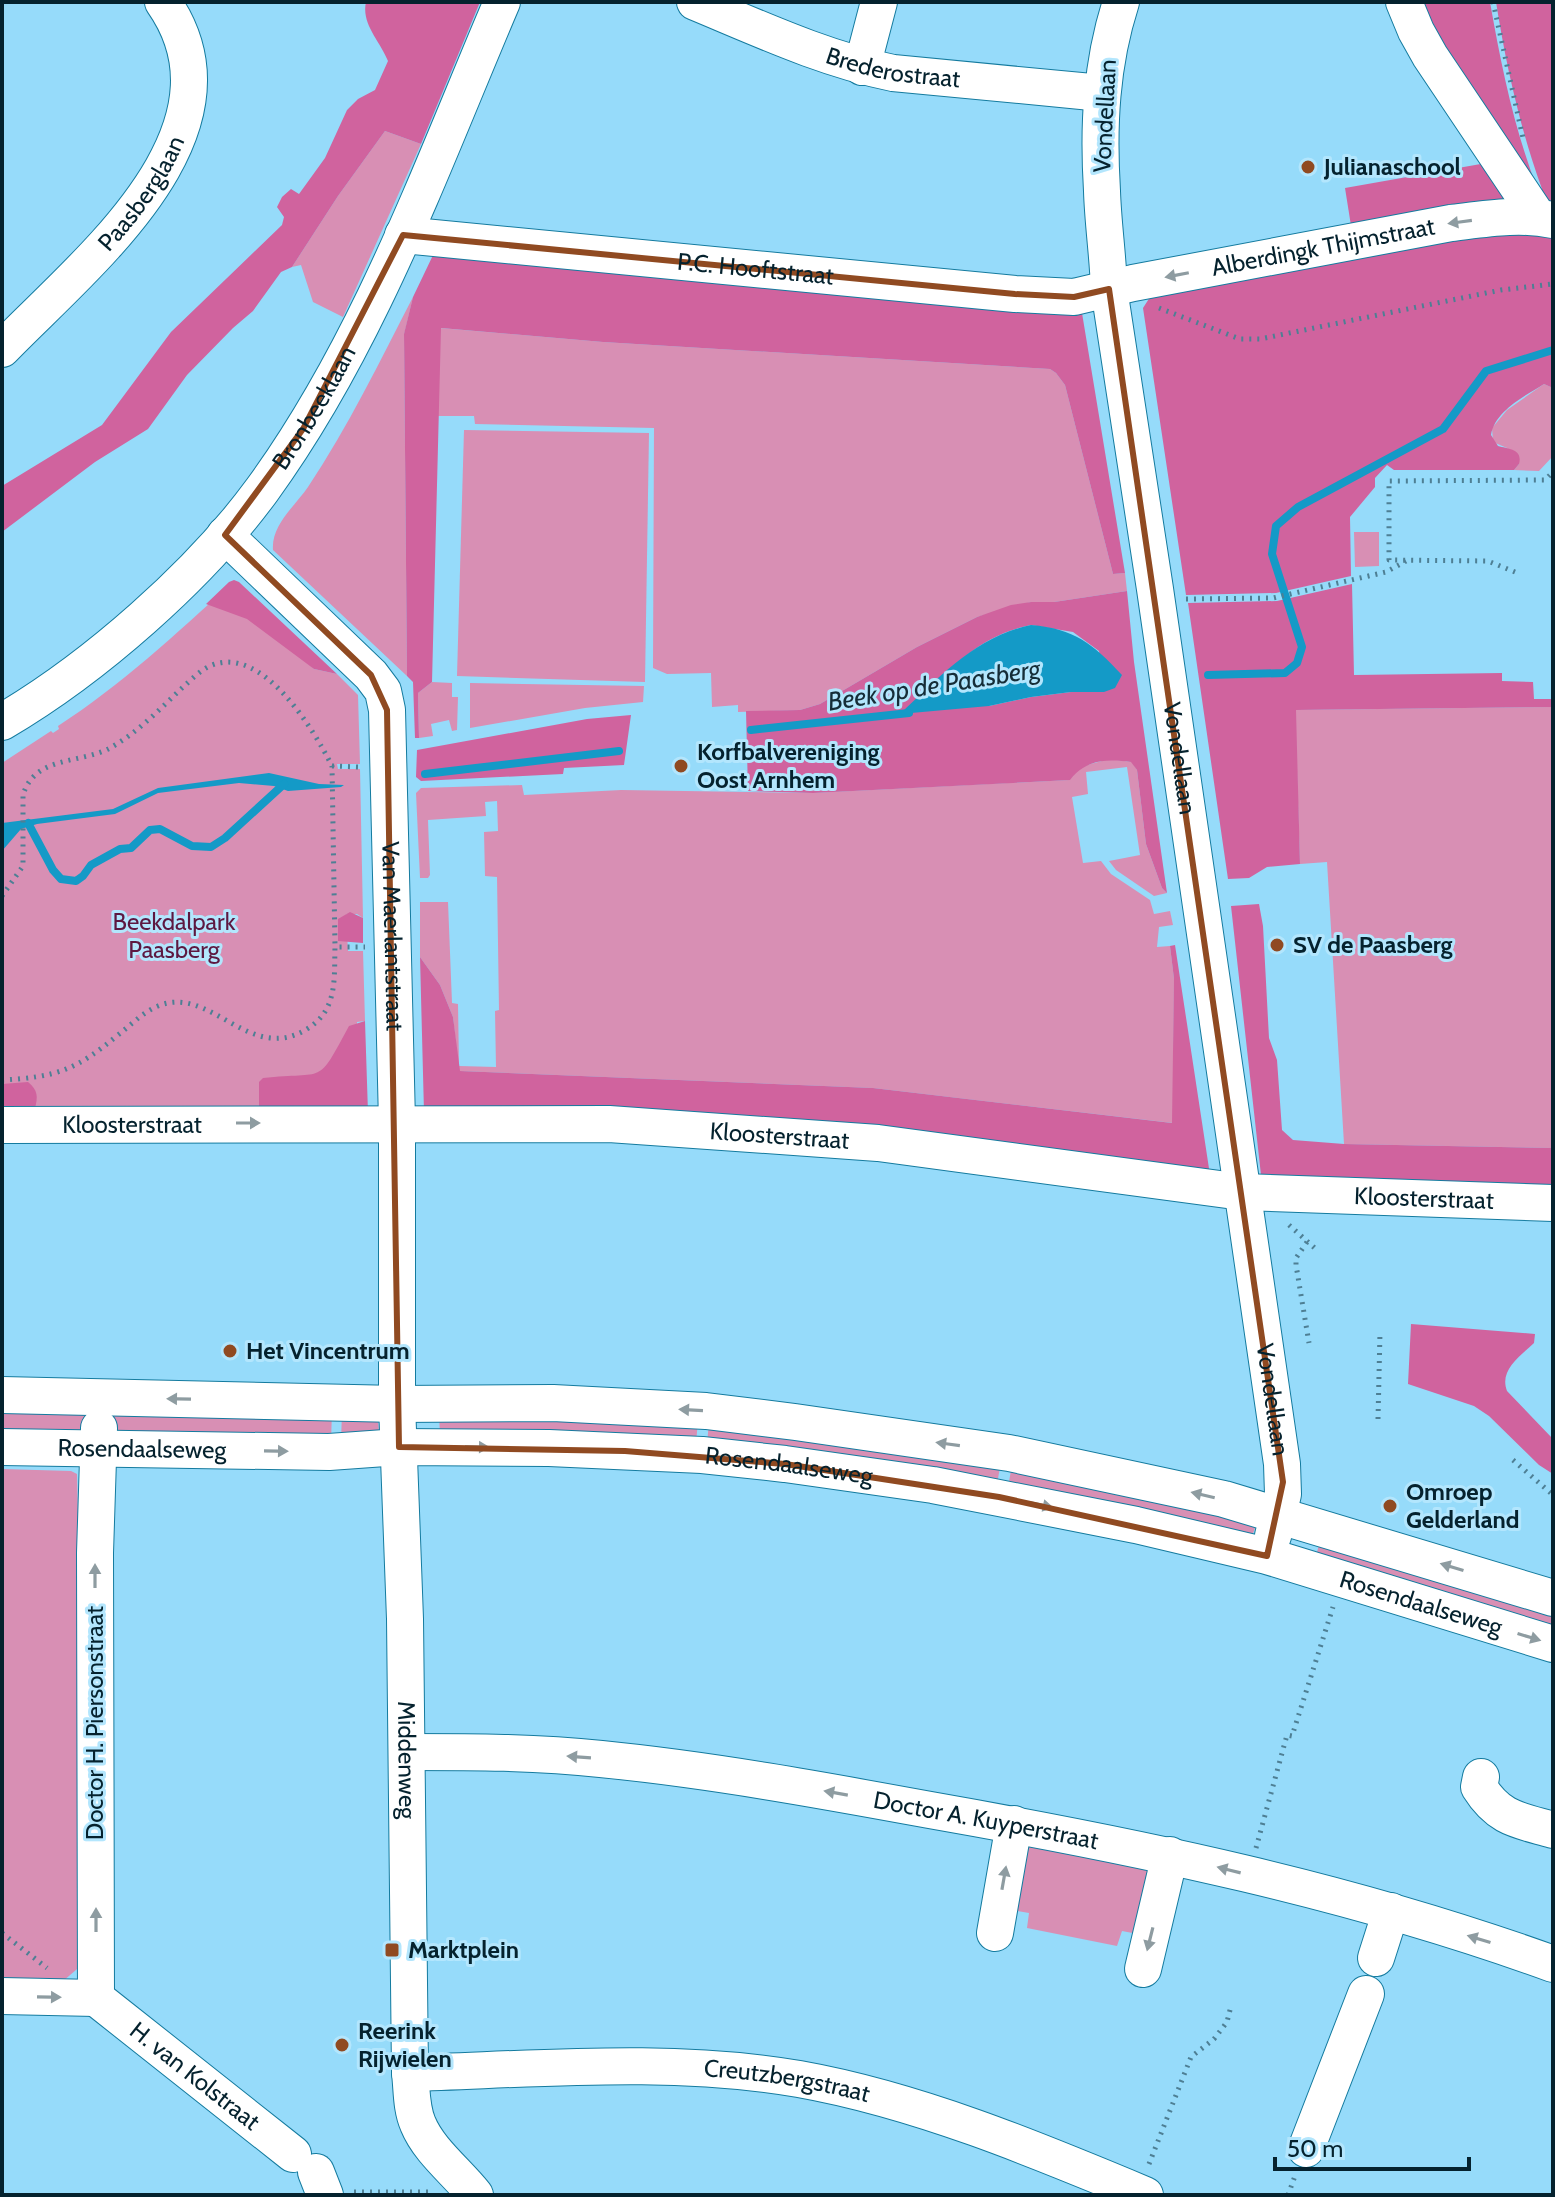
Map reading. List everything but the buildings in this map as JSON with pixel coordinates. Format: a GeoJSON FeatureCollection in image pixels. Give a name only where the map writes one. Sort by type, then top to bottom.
{"type":"FeatureCollection","features":[{"type":"Feature","properties":{"kind":"street","name":"Paasberglaan"},"geometry":{"type":"LineString","coordinates":[[2,349],[128,219],[174,149],[186,111],[188,72],[183,42],[163,2]]}},
{"type":"Feature","properties":{"kind":"street","name":"Bronbeeklaan"},"geometry":{"type":"LineString","coordinates":[[2,722],[37,701],[102,652],[197,567],[262,491],[303,429],[346,353],[403,235],[502,2]]}},
{"type":"Feature","properties":{"kind":"street","name":"Brederostraat"},"geometry":{"type":"LineString","coordinates":[[695,2],[862,67],[893,73],[1102,93]]}},
{"type":"Feature","properties":{"kind":"street"},"geometry":{"type":"LineString","coordinates":[[862,67],[879,2]]}},
{"type":"Feature","properties":{"kind":"street","name":"Vondellaan"},"geometry":{"type":"LineString","coordinates":[[1121,2],[1102,93],[1100,157],[1121,286],[1157,600],[1282,1464],[1279,1514],[1267,1556]]}},
{"type":"Feature","properties":{"kind":"street"},"geometry":{"type":"LineString","coordinates":[[1404,2],[1430,56],[1545,218]]}},
{"type":"Feature","properties":{"kind":"street","name":"Alberdingk Thijmstraat"},"geometry":{"type":"LineString","coordinates":[[1121,286],[1451,223],[1495,217],[1545,218]]}},
{"type":"Feature","properties":{"kind":"street","name":"P.C. Hooftstraat"},"geometry":{"type":"LineString","coordinates":[[403,235],[1015,294],[1074,297],[1121,286]]}},
{"type":"Feature","properties":{"kind":"street","name":"Van Maerlantstraat"},"geometry":{"type":"LineString","coordinates":[[225,535],[371,675],[383,691],[387,710],[397,1122],[397,1404]]}},
{"type":"Feature","properties":{"kind":"street","name":"Kloosterstraat"},"geometry":{"type":"LineString","coordinates":[[2,1125],[609,1124],[758,1133],[937,1150],[1242,1192],[1553,1203]]}},
{"type":"Feature","properties":{"kind":"street","name":"Rosendaalseweg"},"geometry":{"type":"LineString","coordinates":[[2,1395],[397,1404],[553,1403],[706,1411],[795,1422],[1009,1453],[1224,1499],[1553,1598]]}},
{"type":"Feature","properties":{"kind":"street","name":"Doctor H. Piersonstraat"},"geometry":{"type":"LineString","coordinates":[[96,1998],[95,1553],[100,1397]]}},
{"type":"Feature","properties":{"kind":"street","name":"Middenweg"},"geometry":{"type":"LineString","coordinates":[[397,1404],[413,2110],[425,2139],[474,2194]]}},
{"type":"Feature","properties":{"kind":"street","name":"Rosendaalseweg"},"geometry":{"type":"LineString","coordinates":[[2,1447],[337,1452],[399,1447],[625,1451],[785,1464],[999,1497],[1136,1525],[1267,1556],[1553,1644]]}},
{"type":"Feature","properties":{"kind":"street","name":"Doctor A. Kuyperstraat"},"geometry":{"type":"LineString","coordinates":[[407,1752],[501,1752],[601,1759],[796,1786],[1014,1824],[1170,1855],[1391,1911],[1553,1964]]}},
{"type":"Feature","properties":{"kind":"street"},"geometry":{"type":"LineString","coordinates":[[1481,1777],[1479,1787],[1490,1805],[1506,1816],[1553,1830]]}},
{"type":"Feature","properties":{"kind":"street"},"geometry":{"type":"LineString","coordinates":[[995,1933],[1014,1824]]}},
{"type":"Feature","properties":{"kind":"street"},"geometry":{"type":"LineString","coordinates":[[1143,1969],[1170,1855]]}},
{"type":"Feature","properties":{"kind":"street"},"geometry":{"type":"LineString","coordinates":[[1376,1958],[1391,1911]]}},
{"type":"Feature","properties":{"kind":"street"},"geometry":{"type":"LineString","coordinates":[[1300,2162],[1366,1994]]}},
{"type":"Feature","properties":{"kind":"street"},"geometry":{"type":"LineString","coordinates":[[2,1996],[96,1998]]}},
{"type":"Feature","properties":{"kind":"street","name":"H. van Kolstraat"},"geometry":{"type":"LineString","coordinates":[[96,1998],[315,2178]]}},
{"type":"Feature","properties":{"kind":"street","name":"Creutzbergstraat"},"geometry":{"type":"LineString","coordinates":[[410,2073],[615,2067],[725,2071],[796,2078],[864,2092],[925,2112],[1141,2194]]}},
{"type":"Feature","properties":{"kind":"path"},"geometry":{"type":"LineString","coordinates":[[1493,2],[1526,151]]}},
{"type":"Feature","properties":{"kind":"path"},"geometry":{"type":"LineString","coordinates":[[1121,286],[1166,312],[1240,339],[1260,339],[1501,290],[1553,284]]}},
{"type":"Feature","properties":{"kind":"path"},"geometry":{"type":"LineString","coordinates":[[1515,572],[1488,561],[1389,560],[1389,481],[1545,480],[1553,472]]}},
{"type":"Feature","properties":{"kind":"path"},"geometry":{"type":"LineString","coordinates":[[1157,600],[1273,598],[1386,572],[1407,560]]}},
{"type":"Feature","properties":{"kind":"path"},"geometry":{"type":"LineString","coordinates":[[2,896],[23,866],[22,816],[26,784],[55,764],[110,748],[130,736],[208,666],[237,661],[265,676],[321,745],[332,766],[335,947],[332,1000],[324,1014],[298,1034],[285,1038],[254,1036],[198,1006],[172,1003],[144,1014],[105,1046],[68,1070],[48,1076],[2,1080]]}},
{"type":"Feature","properties":{"kind":"path"},"geometry":{"type":"LineString","coordinates":[[335,947],[392,947]]}},
{"type":"Feature","properties":{"kind":"path"},"geometry":{"type":"LineString","coordinates":[[1307,1242],[1296,1258],[1296,1265],[1309,1343]]}},
{"type":"Feature","properties":{"kind":"path"},"geometry":{"type":"LineString","coordinates":[[1378,1419],[1380,1332]]}},
{"type":"Feature","properties":{"kind":"path"},"geometry":{"type":"LineString","coordinates":[[1513,1460],[1553,1495]]}},
{"type":"Feature","properties":{"kind":"path"},"geometry":{"type":"LineString","coordinates":[[1249,1875],[1287,1735],[1292,1736],[1327,1627]]}},
{"type":"Feature","properties":{"kind":"path"},"geometry":{"type":"LineString","coordinates":[[1141,2194],[1191,2057],[1214,2039],[1227,2022],[1231,2006]]}},
{"type":"Feature","properties":{"kind":"path"},"geometry":{"type":"LineString","coordinates":[[1288,2195],[1300,2162]]}},
{"type":"Feature","properties":{"kind":"path"},"geometry":{"type":"LineString","coordinates":[[315,2178],[370,2194],[474,2194]]}},
{"type":"Feature","properties":{"kind":"highlighted area"},"geometry":{"type":"Polygon","coordinates":[[[403,235],[1015,294],[1074,297],[1109,289],[1283,1482],[1267,1556],[999,1497],[785,1464],[625,1451],[399,1447],[387,710],[371,675],[225,535],[303,429],[403,235]]]}},
{"type":"Feature","properties":{"kind":"green space"},"geometry":{"type":"Polygon","coordinates":[[[385,131],[421,144],[343,317],[313,302],[301,265],[292,267],[385,131]]]}},
{"type":"Feature","properties":{"kind":"green space"},"geometry":{"type":"Polygon","coordinates":[[[413,297],[404,335],[407,676],[273,550],[273,541],[285,516],[337,441],[413,297]]]}},
{"type":"Feature","properties":{"kind":"green space"},"geometry":{"type":"Polygon","coordinates":[[[440,328],[603,342],[1050,369],[1065,385],[1113,574],[1125,573],[1127,591],[1054,602],[1031,602],[977,617],[917,647],[820,704],[800,710],[738,712],[738,705],[712,707],[711,673],[667,674],[653,668],[654,428],[475,424],[474,416],[438,416],[440,328]]]}},
{"type":"Feature","properties":{"kind":"green space"},"geometry":{"type":"Polygon","coordinates":[[[1544,384],[1553,388],[1553,456],[1539,471],[1514,470],[1519,464],[1507,448],[1493,442],[1492,428],[1507,410],[1544,384]]]}},
{"type":"Feature","properties":{"kind":"green space"},"geometry":{"type":"Polygon","coordinates":[[[464,430],[649,433],[645,682],[457,676],[464,430]]]}},
{"type":"Feature","properties":{"kind":"green space"},"geometry":{"type":"Polygon","coordinates":[[[1354,532],[1379,532],[1379,566],[1355,567],[1354,532]]]}},
{"type":"Feature","properties":{"kind":"green space","name":"Beekdalpark Paasberg"},"geometry":{"type":"Polygon","coordinates":[[[231,584],[314,669],[337,674],[358,695],[360,764],[337,764],[338,769],[360,769],[363,918],[357,914],[346,914],[348,951],[363,951],[365,1021],[357,1022],[355,1089],[295,1114],[2,1114],[2,763],[59,729],[58,726],[104,694],[231,584]]]}},
{"type":"Feature","properties":{"kind":"green space"},"geometry":{"type":"Polygon","coordinates":[[[432,682],[452,683],[452,697],[458,697],[457,730],[452,731],[449,720],[431,724],[433,736],[419,738],[418,693],[432,682]]]}},
{"type":"Feature","properties":{"kind":"green space"},"geometry":{"type":"Polygon","coordinates":[[[470,683],[644,686],[643,702],[585,708],[470,728],[470,683]]]}},
{"type":"Feature","properties":{"kind":"green space"},"geometry":{"type":"Polygon","coordinates":[[[1553,707],[1553,1148],[1344,1144],[1327,862],[1300,864],[1295,710],[1553,707]]]}},
{"type":"Feature","properties":{"kind":"green space"},"geometry":{"type":"Polygon","coordinates":[[[1109,759],[1132,762],[1137,770],[1146,844],[1162,888],[1167,893],[1154,896],[1116,870],[1109,861],[1140,855],[1127,767],[1086,772],[1088,794],[1072,797],[1083,863],[1101,861],[1111,874],[1150,900],[1154,914],[1170,911],[1173,925],[1159,927],[1157,947],[1170,946],[1174,979],[1173,1123],[873,1088],[459,1071],[453,1017],[440,985],[420,957],[420,902],[448,902],[452,1003],[458,1004],[459,1066],[496,1067],[495,1011],[499,1010],[497,877],[485,876],[484,832],[498,831],[497,801],[485,802],[486,816],[428,820],[430,875],[420,878],[416,793],[421,788],[522,785],[524,795],[621,790],[813,793],[1069,780],[1080,767],[1109,759]]]}},
{"type":"Feature","properties":{"kind":"green space"},"geometry":{"type":"Polygon","coordinates":[[[2,1401],[84,1413],[86,1420],[80,1434],[2,1437],[2,1401]]]}},
{"type":"Feature","properties":{"kind":"green space"},"geometry":{"type":"Polygon","coordinates":[[[332,1411],[331,1442],[121,1438],[111,1420],[116,1412],[332,1411]]]}},
{"type":"Feature","properties":{"kind":"green space"},"geometry":{"type":"Polygon","coordinates":[[[342,1411],[378,1419],[379,1433],[341,1442],[342,1411]]]}},
{"type":"Feature","properties":{"kind":"green space"},"geometry":{"type":"Polygon","coordinates":[[[439,1414],[698,1421],[696,1443],[440,1436],[439,1414]]]}},
{"type":"Feature","properties":{"kind":"green space"},"geometry":{"type":"Polygon","coordinates":[[[709,1421],[1001,1462],[997,1484],[707,1445],[709,1421]]]}},
{"type":"Feature","properties":{"kind":"green space"},"geometry":{"type":"Polygon","coordinates":[[[1012,1465],[1256,1525],[1251,1539],[1008,1487],[1012,1465]]]}},
{"type":"Feature","properties":{"kind":"green space"},"geometry":{"type":"Polygon","coordinates":[[[2,1469],[71,1471],[77,1474],[88,1929],[83,1964],[56,1987],[2,1987],[2,1469]]]}},
{"type":"Feature","properties":{"kind":"green space"},"geometry":{"type":"Polygon","coordinates":[[[1321,1538],[1553,1608],[1553,1635],[1315,1559],[1321,1538]]]}},
{"type":"Feature","properties":{"kind":"green space"},"geometry":{"type":"Polygon","coordinates":[[[1020,1843],[1160,1869],[1143,1935],[1122,1931],[1117,1946],[1027,1928],[1029,1913],[1012,1910],[1020,1843]]]}},
{"type":"Feature","properties":{"kind":"shaded area"},"geometry":{"type":"Polygon","coordinates":[[[366,2],[480,2],[421,144],[385,131],[292,267],[281,272],[253,311],[187,375],[148,429],[95,462],[2,532],[2,486],[102,425],[171,332],[282,225],[284,217],[277,207],[282,197],[291,189],[299,194],[325,158],[347,110],[358,99],[375,90],[388,61],[366,18],[366,2]]]}},
{"type":"Feature","properties":{"kind":"shaded area"},"geometry":{"type":"Polygon","coordinates":[[[1412,2],[1490,2],[1509,96],[1537,188],[1412,2]]]}},
{"type":"Feature","properties":{"kind":"shaded area"},"geometry":{"type":"Polygon","coordinates":[[[1496,2],[1553,2],[1553,210],[1539,198],[1542,189],[1514,96],[1496,2]]]}},
{"type":"Feature","properties":{"kind":"shaded area"},"geometry":{"type":"Polygon","coordinates":[[[1492,162],[1506,199],[1495,205],[1352,232],[1345,188],[1492,162]]]}},
{"type":"Feature","properties":{"kind":"shaded area"},"geometry":{"type":"Polygon","coordinates":[[[1452,232],[1553,234],[1553,388],[1544,384],[1512,405],[1498,419],[1491,435],[1498,446],[1519,455],[1519,464],[1514,470],[1394,470],[1387,465],[1375,478],[1375,487],[1350,517],[1351,576],[1276,593],[1186,595],[1143,308],[1152,294],[1452,232]]]}},
{"type":"Feature","properties":{"kind":"shaded area"},"geometry":{"type":"Polygon","coordinates":[[[435,251],[1082,313],[1125,573],[1113,574],[1065,385],[1050,369],[603,342],[441,328],[432,682],[418,693],[419,738],[415,738],[413,682],[407,676],[404,334],[413,297],[435,251]]]}},
{"type":"Feature","properties":{"kind":"shaded area"},"geometry":{"type":"Polygon","coordinates":[[[234,580],[337,674],[314,669],[247,619],[206,604],[234,580]]]}},
{"type":"Feature","properties":{"kind":"shaded area"},"geometry":{"type":"Polygon","coordinates":[[[1352,584],[1354,675],[1502,673],[1502,681],[1533,682],[1534,699],[1553,699],[1553,707],[1296,710],[1300,864],[1267,867],[1249,878],[1228,879],[1188,603],[1277,601],[1352,584]]]}},
{"type":"Feature","properties":{"kind":"shaded area"},"geometry":{"type":"Polygon","coordinates":[[[1127,591],[1167,893],[1162,888],[1146,844],[1137,770],[1131,762],[1090,764],[1070,780],[813,793],[748,791],[746,711],[800,710],[820,704],[917,647],[977,617],[1011,605],[1127,591]],[[1031,625],[1014,629],[974,650],[925,691],[989,706],[1071,692],[1104,692],[1099,651],[1073,632],[1031,625]]]}},
{"type":"Feature","properties":{"kind":"shaded area"},"geometry":{"type":"Polygon","coordinates":[[[631,715],[624,765],[564,768],[563,774],[421,781],[416,777],[417,750],[587,719],[631,715]]]}},
{"type":"Feature","properties":{"kind":"shaded area"},"geometry":{"type":"Polygon","coordinates":[[[1259,904],[1269,1038],[1277,1060],[1282,1130],[1293,1140],[1344,1144],[1553,1148],[1553,1193],[1261,1175],[1231,906],[1259,904]]]}},
{"type":"Feature","properties":{"kind":"shaded area"},"geometry":{"type":"Polygon","coordinates":[[[350,912],[363,918],[363,943],[338,941],[338,919],[350,912]]]}},
{"type":"Feature","properties":{"kind":"shaded area"},"geometry":{"type":"Polygon","coordinates":[[[1175,945],[1210,1175],[424,1112],[420,957],[440,985],[453,1017],[460,1071],[873,1088],[1172,1123],[1174,979],[1170,946],[1175,945]]]}},
{"type":"Feature","properties":{"kind":"shaded area"},"geometry":{"type":"Polygon","coordinates":[[[365,1021],[368,1113],[259,1114],[259,1082],[263,1078],[318,1072],[331,1059],[349,1026],[365,1021]]]}},
{"type":"Feature","properties":{"kind":"shaded area"},"geometry":{"type":"Polygon","coordinates":[[[28,1082],[36,1094],[35,1108],[2,1115],[2,1084],[28,1082]]]}},
{"type":"Feature","properties":{"kind":"shaded area"},"geometry":{"type":"Polygon","coordinates":[[[1411,1324],[1535,1334],[1534,1343],[1508,1370],[1505,1383],[1507,1391],[1553,1439],[1553,1474],[1474,1406],[1408,1384],[1411,1324]]]}},
{"type":"Feature","properties":{"kind":"water"},"geometry":{"type":"Polygon","coordinates":[[[1031,625],[1060,630],[1092,646],[1122,675],[1115,688],[1104,692],[1031,697],[989,706],[900,714],[976,648],[1031,625]]]}},
{"type":"Feature","properties":{"kind":"water"},"geometry":{"type":"Polygon","coordinates":[[[269,773],[319,784],[344,785],[288,791],[274,786],[239,783],[158,793],[115,814],[37,824],[21,829],[2,851],[2,823],[113,809],[158,788],[269,773]]]}},
{"type":"Feature","properties":{"kind":"waterway","name":"Beek op de Paasberg"},"geometry":{"type":"LineString","coordinates":[[1208,675],[1285,673],[1297,663],[1302,647],[1272,554],[1276,526],[1298,507],[1443,429],[1486,371],[1553,350]]}},
{"type":"Feature","properties":{"kind":"waterway","name":"Beek op de Paasberg"},"geometry":{"type":"LineString","coordinates":[[751,730],[909,713]]}},
{"type":"Feature","properties":{"kind":"waterway","name":"Beek op de Paasberg"},"geometry":{"type":"LineString","coordinates":[[425,774],[619,751]]}},
{"type":"Feature","properties":{"kind":"waterway","name":"Beek op de Paasberg"},"geometry":{"type":"LineString","coordinates":[[28,823],[53,870],[61,879],[76,881],[91,865],[120,849],[131,848],[150,830],[160,829],[192,846],[211,847],[284,784]]}},
{"type":"Feature","properties":{"kind":"place","name":"Julianaschool"},"geometry":{"type":"Point","coordinates":[1308,167]}},
{"type":"Feature","properties":{"kind":"place","name":"Korfbalvereniging Oost Arnhem"},"geometry":{"type":"Point","coordinates":[681,766]}},
{"type":"Feature","properties":{"kind":"place","name":"SV de Paasberg"},"geometry":{"type":"Point","coordinates":[1277,945]}},
{"type":"Feature","properties":{"kind":"place","name":"Het Vincentrum"},"geometry":{"type":"Point","coordinates":[230,1351]}},
{"type":"Feature","properties":{"kind":"place","name":"Omroep Gelderland"},"geometry":{"type":"Point","coordinates":[1390,1506]}},
{"type":"Feature","properties":{"kind":"place","name":"Marktplein"},"geometry":{"type":"Point","coordinates":[392,1950]}},
{"type":"Feature","properties":{"kind":"place","name":"Reerink Rijwielen"},"geometry":{"type":"Point","coordinates":[342,2045]}}]}
